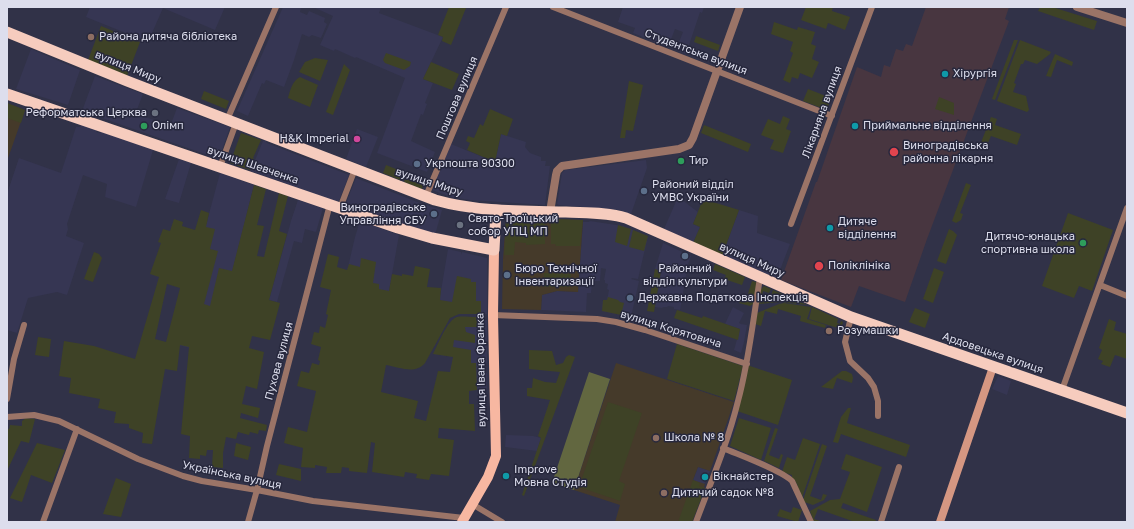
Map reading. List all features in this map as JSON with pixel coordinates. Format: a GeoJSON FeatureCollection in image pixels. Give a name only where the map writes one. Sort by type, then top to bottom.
{"type":"FeatureCollection","features":[{"type":"Feature","properties":{"kind":"highway","name":"вулиця Миру"},"geometry":{"type":"LineString","coordinates":[[7,32],[120,78],[426,196],[457,206],[496,210],[596,213],[621,217],[851,317]]}},
{"type":"Feature","properties":{"kind":"highway","name":"вулиця Шевченка"},"geometry":{"type":"LineString","coordinates":[[7,94],[424,236],[494,250]]}},
{"type":"Feature","properties":{"kind":"highway","name":"вулиця Івана Франка"},"geometry":{"type":"LineString","coordinates":[[494,250],[496,210]]}},
{"type":"Feature","properties":{"kind":"highway","name":"Ардовецька вулиця"},"geometry":{"type":"LineString","coordinates":[[851,317],[1127,413]]}},
{"type":"Feature","properties":{"kind":"main road","name":"вулиця Івана Франка"},"geometry":{"type":"LineString","coordinates":[[463,520],[488,477],[496,456],[493,315],[494,250]]}},
{"type":"Feature","properties":{"kind":"main road"},"geometry":{"type":"LineString","coordinates":[[940,522],[993,367]]}},
{"type":"Feature","properties":{"kind":"street"},"geometry":{"type":"LineString","coordinates":[[220,167],[232,121],[276,7]]}},
{"type":"Feature","properties":{"kind":"street","name":"Поштова вулиця"},"geometry":{"type":"LineString","coordinates":[[426,196],[506,7]]}},
{"type":"Feature","properties":{"kind":"street","name":"Студентська вулиця"},"geometry":{"type":"LineString","coordinates":[[553,7],[832,116]]}},
{"type":"Feature","properties":{"kind":"street"},"geometry":{"type":"LineString","coordinates":[[550,212],[556,175],[559,168],[562,166],[679,149],[689,145],[693,138],[740,7]]}},
{"type":"Feature","properties":{"kind":"street","name":"Лікарняна вулиця"},"geometry":{"type":"LineString","coordinates":[[791,224],[872,7]]}},
{"type":"Feature","properties":{"kind":"street"},"geometry":{"type":"LineString","coordinates":[[1077,7],[1127,23]]}},
{"type":"Feature","properties":{"kind":"street","name":"Пухова вулиця"},"geometry":{"type":"LineString","coordinates":[[248,522],[267,446],[335,206],[356,169]]}},
{"type":"Feature","properties":{"kind":"street"},"geometry":{"type":"LineString","coordinates":[[1062,390],[1127,208]]}},
{"type":"Feature","properties":{"kind":"street"},"geometry":{"type":"LineString","coordinates":[[696,522],[738,403],[747,364],[760,278]]}},
{"type":"Feature","properties":{"kind":"street"},"geometry":{"type":"LineString","coordinates":[[1100,285],[1127,296]]}},
{"type":"Feature","properties":{"kind":"street","name":"вулиця Корятовича"},"geometry":{"type":"LineString","coordinates":[[493,315],[597,319],[616,322],[645,330],[747,364]]}},
{"type":"Feature","properties":{"kind":"street"},"geometry":{"type":"LineString","coordinates":[[851,317],[845,342],[850,361],[868,378],[874,387],[878,401],[878,416]]}},
{"type":"Feature","properties":{"kind":"street"},"geometry":{"type":"LineString","coordinates":[[7,399],[14,359],[24,325]]}},
{"type":"Feature","properties":{"kind":"street","name":"Українська вулиця"},"geometry":{"type":"LineString","coordinates":[[7,417],[34,415],[59,421],[138,459],[183,476],[202,481],[313,501],[463,520]]}},
{"type":"Feature","properties":{"kind":"street"},"geometry":{"type":"LineString","coordinates":[[43,522],[77,429]]}},
{"type":"Feature","properties":{"kind":"street"},"geometry":{"type":"LineString","coordinates":[[723,448],[774,470],[790,480],[811,522]]}},
{"type":"Feature","properties":{"kind":"street"},"geometry":{"type":"LineString","coordinates":[[881,522],[899,468]]}},
{"type":"Feature","properties":{"kind":"street"},"geometry":{"type":"LineString","coordinates":[[472,504],[502,522]]}},
{"type":"Feature","properties":{"kind":"shaded area"},"geometry":{"type":"Polygon","coordinates":[[[90,7],[225,7],[215,30],[163,8],[148,42],[86,17],[90,7]]]}},
{"type":"Feature","properties":{"kind":"shaded area"},"geometry":{"type":"Polygon","coordinates":[[[283,7],[301,7],[300,12],[307,15],[309,11],[325,18],[324,22],[327,24],[321,38],[312,35],[309,37],[302,34],[284,87],[266,80],[264,84],[262,83],[248,116],[237,111],[283,7]]]}},
{"type":"Feature","properties":{"kind":"shaded area"},"geometry":{"type":"Polygon","coordinates":[[[313,7],[381,7],[379,13],[443,37],[423,79],[433,83],[425,103],[427,104],[423,115],[421,114],[411,141],[435,152],[427,172],[377,153],[405,78],[356,57],[355,58],[335,49],[334,51],[320,45],[333,16],[313,7]]]}},
{"type":"Feature","properties":{"kind":"shaded area"},"geometry":{"type":"Polygon","coordinates":[[[623,7],[704,7],[702,13],[700,12],[686,54],[676,50],[683,32],[675,29],[668,47],[633,33],[635,28],[618,22],[623,7]]]}},
{"type":"Feature","properties":{"kind":"shaded area","name":"Виноградівська районна лікарня"},"geometry":{"type":"Polygon","coordinates":[[[926,7],[1009,7],[1005,19],[1009,21],[927,239],[905,302],[859,286],[851,307],[781,280],[857,67],[881,77],[884,65],[890,67],[896,49],[903,51],[906,44],[912,46],[926,7]]]}},
{"type":"Feature","properties":{"kind":"shaded area"},"geometry":{"type":"Polygon","coordinates":[[[31,49],[80,70],[68,105],[16,89],[31,49]]]}},
{"type":"Feature","properties":{"kind":"shaded area"},"geometry":{"type":"Polygon","coordinates":[[[95,76],[143,94],[136,112],[139,115],[166,124],[167,122],[171,124],[177,108],[230,127],[219,159],[82,111],[95,76]]]}},
{"type":"Feature","properties":{"kind":"shaded area"},"geometry":{"type":"Polygon","coordinates":[[[7,103],[25,110],[7,161],[7,103]]]}},
{"type":"Feature","properties":{"kind":"shaded area"},"geometry":{"type":"Polygon","coordinates":[[[81,124],[96,129],[96,132],[100,133],[101,131],[153,150],[136,207],[105,197],[107,184],[83,175],[67,224],[68,229],[66,236],[84,243],[67,295],[57,292],[28,298],[17,333],[7,330],[7,194],[19,158],[61,173],[76,127],[80,127],[81,124]]]}},
{"type":"Feature","properties":{"kind":"shaded area"},"geometry":{"type":"Polygon","coordinates":[[[357,129],[378,137],[366,167],[346,159],[357,129]]]}},
{"type":"Feature","properties":{"kind":"shaded area"},"geometry":{"type":"Polygon","coordinates":[[[501,134],[526,142],[525,147],[530,153],[541,157],[541,161],[546,161],[545,166],[550,166],[545,205],[470,200],[451,197],[432,190],[451,144],[495,162],[501,134]]]}},
{"type":"Feature","properties":{"kind":"shaded area"},"geometry":{"type":"Polygon","coordinates":[[[265,140],[267,143],[349,175],[339,201],[337,202],[252,172],[251,170],[263,141],[265,140]]]}},
{"type":"Feature","properties":{"kind":"shaded area"},"geometry":{"type":"Polygon","coordinates":[[[179,159],[191,163],[179,203],[165,199],[179,159]]]}},
{"type":"Feature","properties":{"kind":"shaded area"},"geometry":{"type":"Polygon","coordinates":[[[646,160],[647,168],[631,214],[619,210],[557,204],[562,173],[565,170],[646,160]]]}},
{"type":"Feature","properties":{"kind":"shaded area"},"geometry":{"type":"Polygon","coordinates":[[[220,173],[254,185],[212,353],[174,344],[220,173]]]}},
{"type":"Feature","properties":{"kind":"shaded area"},"geometry":{"type":"Polygon","coordinates":[[[356,178],[442,210],[435,235],[347,205],[346,203],[356,178]]]}},
{"type":"Feature","properties":{"kind":"shaded area"},"geometry":{"type":"Polygon","coordinates":[[[678,197],[698,212],[693,224],[700,227],[693,243],[664,229],[678,197]]]}},
{"type":"Feature","properties":{"kind":"shaded area"},"geometry":{"type":"Polygon","coordinates":[[[298,200],[323,208],[316,232],[305,229],[302,243],[294,241],[277,302],[269,300],[298,200]]]}},
{"type":"Feature","properties":{"kind":"shaded area"},"geometry":{"type":"Polygon","coordinates":[[[739,210],[758,216],[757,233],[790,244],[777,278],[722,256],[739,210]]]}},
{"type":"Feature","properties":{"kind":"shaded area"},"geometry":{"type":"Polygon","coordinates":[[[506,218],[583,220],[578,292],[557,291],[542,295],[541,310],[502,309],[506,218]]]}},
{"type":"Feature","properties":{"kind":"shaded area"},"geometry":{"type":"Polygon","coordinates":[[[360,221],[399,235],[389,291],[339,306],[355,237],[360,221]]]}},
{"type":"Feature","properties":{"kind":"shaded area"},"geometry":{"type":"Polygon","coordinates":[[[590,221],[623,226],[648,236],[638,279],[631,279],[639,281],[631,317],[602,311],[603,300],[607,300],[609,290],[607,289],[608,284],[605,283],[604,280],[606,269],[601,268],[600,281],[592,281],[591,293],[587,293],[586,312],[541,310],[542,295],[557,291],[578,292],[583,222],[590,221]]]}},
{"type":"Feature","properties":{"kind":"shaded area"},"geometry":{"type":"Polygon","coordinates":[[[663,243],[691,256],[688,264],[680,310],[668,306],[662,308],[655,307],[661,271],[655,269],[663,243]]]}},
{"type":"Feature","properties":{"kind":"shaded area"},"geometry":{"type":"Polygon","coordinates":[[[448,249],[461,252],[461,255],[462,252],[487,258],[487,314],[463,314],[451,309],[449,319],[431,351],[448,249]]]}},
{"type":"Feature","properties":{"kind":"shaded area"},"geometry":{"type":"Polygon","coordinates":[[[733,307],[744,313],[739,323],[747,325],[741,353],[734,350],[740,329],[725,324],[733,307]]]}},
{"type":"Feature","properties":{"kind":"shaded area"},"geometry":{"type":"Polygon","coordinates":[[[476,317],[476,319],[487,320],[487,363],[485,364],[485,373],[487,373],[487,390],[446,391],[453,357],[433,354],[449,324],[455,318],[476,317]]]}},
{"type":"Feature","properties":{"kind":"shaded area","name":"Школа № 8"},"geometry":{"type":"Polygon","coordinates":[[[616,363],[734,402],[710,471],[698,467],[693,480],[705,484],[705,488],[692,522],[615,522],[620,505],[574,490],[616,363]]]}},
{"type":"Feature","properties":{"kind":"shaded area"},"geometry":{"type":"Polygon","coordinates":[[[998,376],[1011,381],[1007,395],[992,389],[998,376]]]}},
{"type":"Feature","properties":{"kind":"shaded area"},"geometry":{"type":"Polygon","coordinates":[[[506,435],[533,436],[541,438],[537,451],[505,447],[506,435]]]}},
{"type":"Feature","properties":{"kind":"shaded area"},"geometry":{"type":"Polygon","coordinates":[[[698,467],[710,471],[703,487],[693,480],[698,467]]]}},
{"type":"Feature","properties":{"kind":"green space"},"geometry":{"type":"Polygon","coordinates":[[[449,7],[466,8],[451,45],[442,41],[443,37],[438,35],[449,7]]]}},
{"type":"Feature","properties":{"kind":"green space"},"geometry":{"type":"Polygon","coordinates":[[[806,7],[833,7],[832,11],[850,17],[845,30],[828,23],[826,29],[801,20],[806,7]]]}},
{"type":"Feature","properties":{"kind":"green space"},"geometry":{"type":"Polygon","coordinates":[[[1040,7],[1052,7],[1097,21],[1094,30],[1038,11],[1040,7]]]}},
{"type":"Feature","properties":{"kind":"green space"},"geometry":{"type":"Polygon","coordinates":[[[774,22],[797,30],[798,27],[815,32],[811,44],[816,46],[812,59],[819,62],[812,78],[800,73],[798,79],[792,77],[790,83],[783,80],[793,53],[790,51],[793,42],[771,34],[774,22]]]}},
{"type":"Feature","properties":{"kind":"green space"},"geometry":{"type":"Polygon","coordinates":[[[101,26],[140,42],[127,76],[88,60],[101,26]]]}},
{"type":"Feature","properties":{"kind":"green space"},"geometry":{"type":"Polygon","coordinates":[[[696,36],[720,45],[718,51],[694,42],[696,36]]]}},
{"type":"Feature","properties":{"kind":"green space"},"geometry":{"type":"Polygon","coordinates":[[[1014,40],[1018,40],[995,100],[992,99],[1014,40]]]}},
{"type":"Feature","properties":{"kind":"green space"},"geometry":{"type":"Polygon","coordinates":[[[1020,40],[1051,52],[1037,64],[1025,60],[1023,64],[1021,64],[1014,83],[1016,84],[1013,92],[1026,96],[1029,110],[1027,112],[997,101],[1020,40]]]}},
{"type":"Feature","properties":{"kind":"green space"},"geometry":{"type":"Polygon","coordinates":[[[386,53],[411,62],[410,66],[404,70],[385,63],[383,60],[386,53]]]}},
{"type":"Feature","properties":{"kind":"green space"},"geometry":{"type":"Polygon","coordinates":[[[1055,54],[1073,62],[1072,66],[1057,60],[1051,77],[1046,76],[1055,54]]]}},
{"type":"Feature","properties":{"kind":"green space"},"geometry":{"type":"Polygon","coordinates":[[[315,58],[328,60],[320,81],[299,72],[305,62],[315,58]]]}},
{"type":"Feature","properties":{"kind":"green space"},"geometry":{"type":"Polygon","coordinates":[[[431,62],[459,74],[452,90],[423,79],[431,62]]]}},
{"type":"Feature","properties":{"kind":"green space"},"geometry":{"type":"Polygon","coordinates":[[[344,64],[350,70],[333,115],[326,112],[344,64]]]}},
{"type":"Feature","properties":{"kind":"green space"},"geometry":{"type":"Polygon","coordinates":[[[300,77],[318,85],[310,107],[288,98],[293,84],[300,77]]]}},
{"type":"Feature","properties":{"kind":"green space"},"geometry":{"type":"Polygon","coordinates":[[[629,81],[643,85],[633,131],[626,130],[625,138],[620,138],[629,81]]]}},
{"type":"Feature","properties":{"kind":"green space"},"geometry":{"type":"Polygon","coordinates":[[[808,89],[831,98],[827,110],[803,101],[808,89]]]}},
{"type":"Feature","properties":{"kind":"green space"},"geometry":{"type":"Polygon","coordinates":[[[204,91],[229,101],[226,109],[201,99],[204,91]]]}},
{"type":"Feature","properties":{"kind":"green space"},"geometry":{"type":"Polygon","coordinates":[[[939,97],[954,103],[954,115],[935,109],[939,97]]]}},
{"type":"Feature","properties":{"kind":"green space"},"geometry":{"type":"Polygon","coordinates":[[[7,103],[25,110],[21,123],[7,118],[7,103]]]}},
{"type":"Feature","properties":{"kind":"green space"},"geometry":{"type":"Polygon","coordinates":[[[490,109],[513,119],[507,136],[501,134],[495,162],[467,150],[470,143],[466,141],[468,136],[474,138],[480,124],[483,126],[490,109]]]}},
{"type":"Feature","properties":{"kind":"green space"},"geometry":{"type":"Polygon","coordinates":[[[783,116],[790,119],[786,129],[791,131],[783,153],[770,149],[774,140],[761,135],[768,119],[780,124],[783,116]]]}},
{"type":"Feature","properties":{"kind":"green space"},"geometry":{"type":"Polygon","coordinates":[[[991,117],[997,119],[995,125],[1021,134],[1017,145],[991,136],[986,147],[980,145],[991,117]]]}},
{"type":"Feature","properties":{"kind":"green space"},"geometry":{"type":"Polygon","coordinates":[[[704,125],[751,144],[748,152],[701,133],[704,125]]]}},
{"type":"Feature","properties":{"kind":"green space"},"geometry":{"type":"Polygon","coordinates":[[[241,133],[261,140],[253,158],[254,159],[250,170],[230,163],[241,133]]]}},
{"type":"Feature","properties":{"kind":"green space"},"geometry":{"type":"Polygon","coordinates":[[[386,165],[403,172],[400,180],[383,173],[386,165]]]}},
{"type":"Feature","properties":{"kind":"green space"},"geometry":{"type":"Polygon","coordinates":[[[407,173],[425,181],[422,189],[404,182],[407,173]]]}},
{"type":"Feature","properties":{"kind":"green space"},"geometry":{"type":"Polygon","coordinates":[[[966,183],[971,185],[960,213],[963,214],[961,220],[956,223],[952,221],[966,183]]]}},
{"type":"Feature","properties":{"kind":"green space"},"geometry":{"type":"Polygon","coordinates":[[[254,185],[266,189],[257,225],[264,226],[257,256],[264,257],[279,193],[288,196],[279,231],[287,234],[269,300],[280,303],[270,340],[252,336],[249,348],[264,352],[257,389],[246,386],[242,404],[260,408],[258,418],[241,413],[240,418],[267,425],[266,431],[259,430],[258,434],[250,432],[249,435],[238,432],[236,439],[226,437],[223,453],[223,468],[212,467],[213,450],[207,450],[206,456],[200,455],[200,459],[189,458],[190,436],[181,434],[189,347],[180,345],[177,371],[165,369],[152,444],[142,443],[143,433],[129,428],[129,424],[114,423],[116,412],[98,408],[100,399],[69,393],[71,378],[59,376],[64,341],[94,346],[135,359],[159,277],[150,274],[161,243],[158,242],[163,229],[170,231],[174,219],[183,222],[182,226],[195,230],[201,210],[209,213],[206,227],[215,229],[210,249],[218,251],[204,304],[210,306],[219,268],[232,271],[254,185]],[[167,284],[155,339],[166,342],[180,288],[167,284]]]}},
{"type":"Feature","properties":{"kind":"green space"},"geometry":{"type":"Polygon","coordinates":[[[703,199],[739,210],[722,256],[693,243],[700,227],[693,224],[703,199]]]}},
{"type":"Feature","properties":{"kind":"green space","name":"Дитячо-юнацька спортивна школа"},"geometry":{"type":"Polygon","coordinates":[[[1068,213],[1113,230],[1092,291],[1079,286],[1074,298],[1042,286],[1068,213]]]}},
{"type":"Feature","properties":{"kind":"green space"},"geometry":{"type":"Polygon","coordinates":[[[506,218],[545,219],[545,244],[526,245],[526,243],[515,242],[514,255],[504,255],[506,218]]]}},
{"type":"Feature","properties":{"kind":"green space"},"geometry":{"type":"Polygon","coordinates":[[[551,219],[583,220],[580,246],[556,246],[555,244],[551,244],[551,219]]]}},
{"type":"Feature","properties":{"kind":"green space"},"geometry":{"type":"Polygon","coordinates":[[[618,225],[631,229],[627,246],[615,242],[618,225]]]}},
{"type":"Feature","properties":{"kind":"green space"},"geometry":{"type":"Polygon","coordinates":[[[949,229],[957,235],[946,264],[937,261],[949,229]]]}},
{"type":"Feature","properties":{"kind":"green space"},"geometry":{"type":"Polygon","coordinates":[[[633,230],[648,236],[644,251],[629,247],[633,230]]]}},
{"type":"Feature","properties":{"kind":"green space"},"geometry":{"type":"Polygon","coordinates":[[[94,252],[99,254],[102,258],[93,282],[84,279],[94,252]]]}},
{"type":"Feature","properties":{"kind":"green space"},"geometry":{"type":"Polygon","coordinates":[[[328,254],[339,257],[337,267],[347,270],[349,264],[360,267],[361,258],[376,262],[373,283],[379,284],[379,289],[389,291],[392,274],[413,276],[415,266],[430,269],[427,287],[441,288],[440,300],[452,302],[457,276],[471,279],[471,282],[476,282],[476,301],[481,301],[481,314],[459,314],[450,318],[425,363],[421,367],[417,369],[407,369],[386,365],[381,392],[418,401],[414,418],[426,421],[438,371],[450,372],[453,357],[433,354],[443,333],[453,319],[457,317],[476,317],[477,327],[465,327],[466,332],[475,335],[475,343],[454,340],[453,347],[471,350],[471,363],[476,363],[477,390],[469,391],[469,404],[474,404],[475,431],[439,428],[438,438],[454,440],[449,476],[431,474],[429,480],[416,478],[417,474],[405,472],[404,477],[372,472],[375,443],[371,442],[367,473],[349,471],[349,468],[342,467],[341,473],[326,473],[327,467],[315,465],[315,468],[301,467],[303,448],[284,443],[288,427],[307,432],[316,391],[297,386],[301,371],[309,373],[312,363],[319,365],[320,361],[318,360],[321,347],[311,344],[314,332],[319,333],[320,326],[325,328],[328,315],[326,314],[331,290],[320,287],[328,254]]]}},
{"type":"Feature","properties":{"kind":"green space"},"geometry":{"type":"Polygon","coordinates":[[[715,264],[745,277],[742,285],[724,279],[726,275],[713,270],[715,264]]]}},
{"type":"Feature","properties":{"kind":"green space"},"geometry":{"type":"Polygon","coordinates":[[[934,268],[944,272],[933,303],[923,299],[934,268]]]}},
{"type":"Feature","properties":{"kind":"green space"},"geometry":{"type":"Polygon","coordinates":[[[655,269],[661,271],[654,312],[647,311],[655,269]]]}},
{"type":"Feature","properties":{"kind":"green space"},"geometry":{"type":"Polygon","coordinates":[[[544,273],[571,274],[570,287],[544,287],[544,273]]]}},
{"type":"Feature","properties":{"kind":"green space"},"geometry":{"type":"Polygon","coordinates":[[[752,281],[756,282],[757,284],[753,304],[750,306],[739,303],[741,298],[746,300],[752,281]]]}},
{"type":"Feature","properties":{"kind":"green space"},"geometry":{"type":"Polygon","coordinates":[[[764,286],[771,289],[769,293],[763,291],[762,296],[770,299],[773,290],[807,305],[781,302],[759,304],[761,289],[764,286]]]}},
{"type":"Feature","properties":{"kind":"green space"},"geometry":{"type":"Polygon","coordinates":[[[608,297],[624,303],[621,315],[602,311],[603,300],[607,300],[608,297]]]}},
{"type":"Feature","properties":{"kind":"green space"},"geometry":{"type":"Polygon","coordinates":[[[784,303],[811,307],[807,319],[826,325],[825,328],[800,321],[801,316],[778,309],[777,314],[765,311],[761,326],[755,324],[757,313],[784,303]]]}},
{"type":"Feature","properties":{"kind":"green space"},"geometry":{"type":"Polygon","coordinates":[[[812,307],[838,319],[837,323],[840,324],[841,321],[843,322],[841,329],[809,319],[812,307]]]}},
{"type":"Feature","properties":{"kind":"green space"},"geometry":{"type":"Polygon","coordinates":[[[915,308],[930,314],[925,328],[909,322],[915,308]]]}},
{"type":"Feature","properties":{"kind":"green space"},"geometry":{"type":"Polygon","coordinates":[[[677,310],[702,318],[703,316],[740,329],[738,340],[674,318],[677,310]]]}},
{"type":"Feature","properties":{"kind":"green space"},"geometry":{"type":"Polygon","coordinates":[[[1109,319],[1116,322],[1114,330],[1127,334],[1127,359],[1115,355],[1110,367],[1101,364],[1103,361],[1098,359],[1102,350],[1099,348],[1109,319]]]}},
{"type":"Feature","properties":{"kind":"green space"},"geometry":{"type":"Polygon","coordinates":[[[38,337],[51,339],[49,357],[35,355],[38,337]]]}},
{"type":"Feature","properties":{"kind":"green space"},"geometry":{"type":"Polygon","coordinates":[[[677,344],[743,366],[734,401],[667,379],[677,344]]]}},
{"type":"Feature","properties":{"kind":"green space"},"geometry":{"type":"Polygon","coordinates":[[[529,350],[552,351],[556,365],[563,363],[569,355],[575,357],[524,496],[522,495],[541,438],[538,436],[550,400],[527,396],[527,388],[532,388],[533,378],[545,382],[556,383],[560,372],[529,369],[529,350]]]}},
{"type":"Feature","properties":{"kind":"green space"},"geometry":{"type":"Polygon","coordinates":[[[747,365],[792,380],[778,425],[737,411],[747,365]]]}},
{"type":"Feature","properties":{"kind":"green space"},"geometry":{"type":"Polygon","coordinates":[[[842,371],[852,374],[852,383],[837,378],[833,389],[821,387],[842,371]]]}},
{"type":"Feature","properties":{"kind":"green space"},"geometry":{"type":"Polygon","coordinates":[[[589,372],[610,379],[574,490],[552,483],[589,372]]]}},
{"type":"Feature","properties":{"kind":"green space"},"geometry":{"type":"Polygon","coordinates":[[[608,402],[642,413],[619,481],[625,484],[620,501],[579,487],[608,402]]]}},
{"type":"Feature","properties":{"kind":"green space"},"geometry":{"type":"Polygon","coordinates":[[[848,408],[851,408],[847,423],[910,445],[906,457],[841,434],[838,443],[833,442],[841,417],[848,408]]]}},
{"type":"Feature","properties":{"kind":"green space"},"geometry":{"type":"Polygon","coordinates":[[[26,418],[35,419],[29,443],[21,441],[7,471],[7,429],[9,429],[10,425],[22,426],[22,421],[26,418]]]}},
{"type":"Feature","properties":{"kind":"green space"},"geometry":{"type":"Polygon","coordinates":[[[739,418],[771,428],[761,460],[730,446],[739,418]]]}},
{"type":"Feature","properties":{"kind":"green space"},"geometry":{"type":"Polygon","coordinates":[[[775,428],[778,429],[769,455],[779,459],[781,454],[783,455],[779,468],[764,461],[775,428]]]}},
{"type":"Feature","properties":{"kind":"green space"},"geometry":{"type":"Polygon","coordinates":[[[803,438],[820,444],[802,498],[792,475],[782,472],[787,457],[795,460],[803,438]]]}},
{"type":"Feature","properties":{"kind":"green space"},"geometry":{"type":"Polygon","coordinates":[[[37,443],[65,450],[52,483],[31,475],[22,502],[10,498],[37,443]]]}},
{"type":"Feature","properties":{"kind":"green space"},"geometry":{"type":"Polygon","coordinates":[[[236,443],[251,447],[248,460],[234,456],[236,443]]]}},
{"type":"Feature","properties":{"kind":"green space"},"geometry":{"type":"Polygon","coordinates":[[[822,444],[827,446],[810,496],[821,500],[823,494],[827,495],[824,500],[813,505],[804,502],[803,500],[822,444]]]}},
{"type":"Feature","properties":{"kind":"green space"},"geometry":{"type":"Polygon","coordinates":[[[846,454],[882,467],[867,512],[843,503],[841,508],[876,520],[875,522],[855,522],[818,509],[814,519],[820,521],[814,522],[810,511],[830,500],[840,499],[850,472],[841,469],[846,454]]]}},
{"type":"Feature","properties":{"kind":"green space"},"geometry":{"type":"Polygon","coordinates":[[[279,464],[301,469],[301,481],[276,475],[279,464]]]}},
{"type":"Feature","properties":{"kind":"green space"},"geometry":{"type":"Polygon","coordinates":[[[116,478],[131,484],[121,517],[103,514],[116,478]]]}},
{"type":"Feature","properties":{"kind":"green space"},"geometry":{"type":"Polygon","coordinates":[[[693,480],[700,483],[699,486],[705,488],[692,522],[678,522],[693,480]]]}},
{"type":"Feature","properties":{"kind":"green space"},"geometry":{"type":"Polygon","coordinates":[[[793,507],[802,510],[798,522],[777,516],[780,509],[791,513],[793,507]]]}},
{"type":"Feature","properties":{"kind":"place","name":"Района дитяча бібліотека"},"geometry":{"type":"Point","coordinates":[91,37]}},
{"type":"Feature","properties":{"kind":"place","name":"Хірургія"},"geometry":{"type":"Point","coordinates":[945,74]}},
{"type":"Feature","properties":{"kind":"place","name":"Реформатська Церква"},"geometry":{"type":"Point","coordinates":[155,113]}},
{"type":"Feature","properties":{"kind":"place","name":"Олімп"},"geometry":{"type":"Point","coordinates":[144,126]}},
{"type":"Feature","properties":{"kind":"place","name":"Приймальне відділення"},"geometry":{"type":"Point","coordinates":[855,126]}},
{"type":"Feature","properties":{"kind":"place","name":"H&K Imperial"},"geometry":{"type":"Point","coordinates":[357,139]}},
{"type":"Feature","properties":{"kind":"place","name":"Виноградівська районна лікарня"},"geometry":{"type":"Point","coordinates":[894,152]}},
{"type":"Feature","properties":{"kind":"place","name":"Тир"},"geometry":{"type":"Point","coordinates":[681,161]}},
{"type":"Feature","properties":{"kind":"place","name":"Укрпошта 90300"},"geometry":{"type":"Point","coordinates":[417,164]}},
{"type":"Feature","properties":{"kind":"place","name":"Районий відділ УМВС України"},"geometry":{"type":"Point","coordinates":[644,191]}},
{"type":"Feature","properties":{"kind":"place","name":"Виноградівське Управління СБУ"},"geometry":{"type":"Point","coordinates":[434,214]}},
{"type":"Feature","properties":{"kind":"place","name":"Свято-Троїцький собор УПЦ МП"},"geometry":{"type":"Point","coordinates":[460,225]}},
{"type":"Feature","properties":{"kind":"place","name":"Дитяче відділення"},"geometry":{"type":"Point","coordinates":[830,228]}},
{"type":"Feature","properties":{"kind":"place","name":"Дитячо-юнацька спортивна школа"},"geometry":{"type":"Point","coordinates":[1083,243]}},
{"type":"Feature","properties":{"kind":"place","name":"Районний відділ культури"},"geometry":{"type":"Point","coordinates":[685,256]}},
{"type":"Feature","properties":{"kind":"place","name":"Поліклініка"},"geometry":{"type":"Point","coordinates":[819,266]}},
{"type":"Feature","properties":{"kind":"place","name":"Бюро Технічної Інвентаризації"},"geometry":{"type":"Point","coordinates":[507,275]}},
{"type":"Feature","properties":{"kind":"place","name":"Державна Податкова Інспекція"},"geometry":{"type":"Point","coordinates":[630,298]}},
{"type":"Feature","properties":{"kind":"place","name":"Розумашки"},"geometry":{"type":"Point","coordinates":[829,331]}},
{"type":"Feature","properties":{"kind":"place","name":"Школа № 8"},"geometry":{"type":"Point","coordinates":[656,438]}},
{"type":"Feature","properties":{"kind":"place","name":"Improve Мовна Студія"},"geometry":{"type":"Point","coordinates":[506,476]}},
{"type":"Feature","properties":{"kind":"place","name":"Вікнайстер"},"geometry":{"type":"Point","coordinates":[705,477]}},
{"type":"Feature","properties":{"kind":"place","name":"Дитячий садок №8"},"geometry":{"type":"Point","coordinates":[664,493]}}]}
